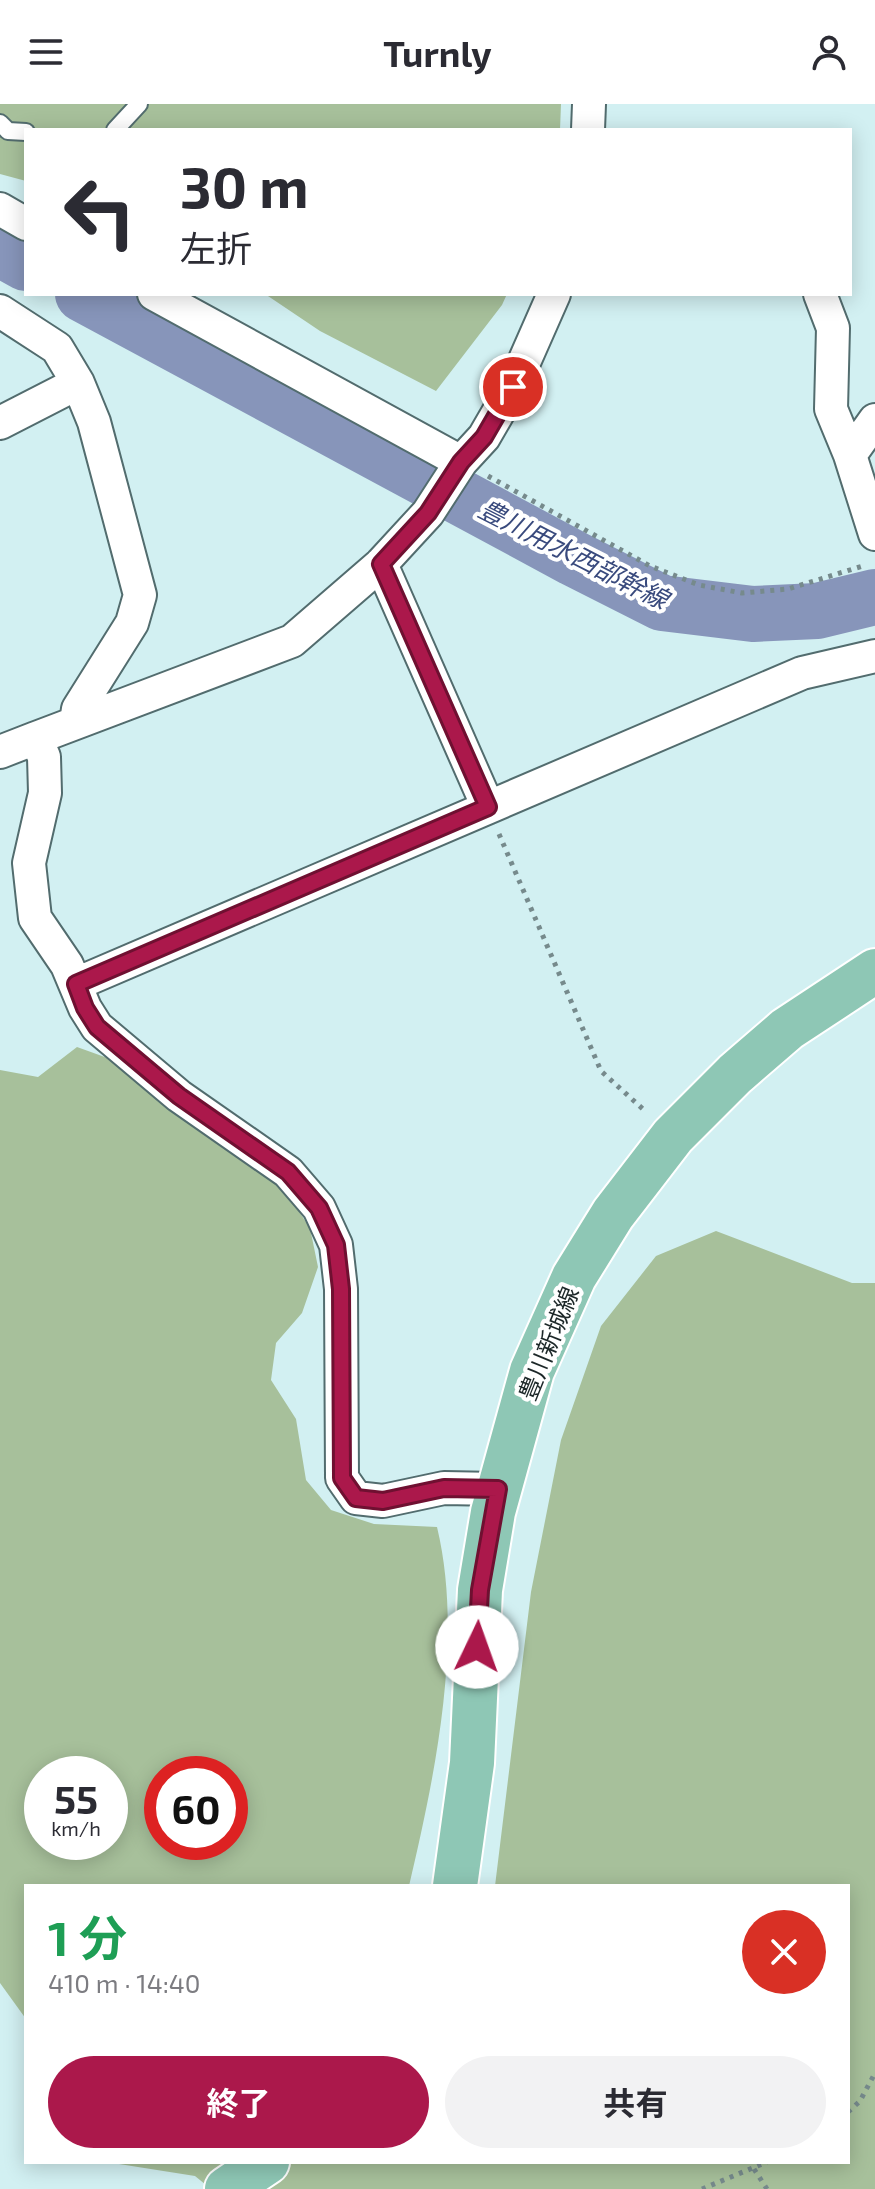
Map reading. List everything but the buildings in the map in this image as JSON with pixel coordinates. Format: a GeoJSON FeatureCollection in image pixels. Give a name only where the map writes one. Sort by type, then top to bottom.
{"type":"FeatureCollection","features":[{"type":"Feature","properties":{"kind":"main road","name":"豊川新城線"},"geometry":{"type":"LineString","coordinates":[[455,1884],[472,1763],[480,1590],[498,1489],[532,1371],[574,1277],[613,1214],[673,1136],[735,1074],[787,1029],[875,971]]}},
{"type":"Feature","properties":{"kind":"main road"},"geometry":{"type":"LineString","coordinates":[[227,2189],[264,2164]]}},
{"type":"Feature","properties":{"kind":"street"},"geometry":{"type":"LineString","coordinates":[[588,128],[589,104]]}},
{"type":"Feature","properties":{"kind":"street"},"geometry":{"type":"LineString","coordinates":[[0,209],[24,223]]}},
{"type":"Feature","properties":{"kind":"street"},"geometry":{"type":"LineString","coordinates":[[158,296],[458,467]]}},
{"type":"Feature","properties":{"kind":"street"},"geometry":{"type":"LineString","coordinates":[[0,752],[292,641],[381,564],[428,513],[458,467],[484,437],[513,387],[553,296]]}},
{"type":"Feature","properties":{"kind":"street"},"geometry":{"type":"LineString","coordinates":[[821,296],[833,328],[831,409],[850,455],[875,534]]}},
{"type":"Feature","properties":{"kind":"street"},"geometry":{"type":"LineString","coordinates":[[0,311],[57,348],[78,383],[94,422],[140,595],[132,623],[78,709],[76,722]]}},
{"type":"Feature","properties":{"kind":"street"},"geometry":{"type":"LineString","coordinates":[[0,423],[78,383]]}},
{"type":"Feature","properties":{"kind":"street"},"geometry":{"type":"LineString","coordinates":[[850,455],[875,420]]}},
{"type":"Feature","properties":{"kind":"street"},"geometry":{"type":"LineString","coordinates":[[381,564],[488,807]]}},
{"type":"Feature","properties":{"kind":"street"},"geometry":{"type":"LineString","coordinates":[[76,984],[802,673],[875,656]]}},
{"type":"Feature","properties":{"kind":"street"},"geometry":{"type":"LineString","coordinates":[[36,738],[44,757],[45,793],[29,863],[35,918],[76,984],[85,1008],[97,1027],[179,1096],[288,1172],[319,1208],[336,1245],[341,1289],[342,1478],[356,1498],[383,1501],[444,1488],[498,1489]]}},
{"type":"Feature","properties":{"kind":"lane"},"geometry":{"type":"LineString","coordinates":[[117,128],[139,104]]}},
{"type":"Feature","properties":{"kind":"lane"},"geometry":{"type":"LineString","coordinates":[[0,123],[8,131],[24,132]]}},
{"type":"Feature","properties":{"kind":"path"},"geometry":{"type":"LineString","coordinates":[[458,467],[650,566],[699,585],[742,593],[788,589],[854,567],[875,564]]}},
{"type":"Feature","properties":{"kind":"path"},"geometry":{"type":"LineString","coordinates":[[488,807],[601,1071],[673,1136]]}},
{"type":"Feature","properties":{"kind":"path"},"geometry":{"type":"LineString","coordinates":[[850,2110],[860,2101],[875,2073]]}},
{"type":"Feature","properties":{"kind":"path"},"geometry":{"type":"LineString","coordinates":[[702,2189],[763,2164]]}},
{"type":"Feature","properties":{"kind":"path"},"geometry":{"type":"LineString","coordinates":[[754,2169],[767,2189]]}},
{"type":"Feature","properties":{"kind":"green space"},"geometry":{"type":"Polygon","coordinates":[[[0,104],[561,104],[560,128],[24,128],[24,180],[0,174],[0,104]]]}},
{"type":"Feature","properties":{"kind":"green space"},"geometry":{"type":"Polygon","coordinates":[[[268,296],[506,296],[436,391],[320,331],[268,296]]]}},
{"type":"Feature","properties":{"kind":"green space"},"geometry":{"type":"Polygon","coordinates":[[[77,1047],[113,1060],[278,1180],[310,1228],[318,1267],[302,1313],[276,1343],[271,1380],[296,1419],[306,1480],[331,1510],[374,1524],[437,1527],[445,1570],[447,1661],[436,1753],[409,1884],[24,1884],[24,2016],[0,1983],[0,1070],[38,1077],[77,1047]]]}},
{"type":"Feature","properties":{"kind":"green space"},"geometry":{"type":"Polygon","coordinates":[[[716,1231],[852,1283],[875,1283],[875,2189],[211,2189],[195,2176],[119,2164],[850,2164],[850,1884],[495,1884],[531,1592],[561,1440],[601,1326],[656,1256],[716,1231]]]}},
{"type":"Feature","properties":{"kind":"waterway","name":"豊川用水西部幹線"},"geometry":{"type":"LineString","coordinates":[[0,249],[24,262]]}},
{"type":"Feature","properties":{"kind":"waterway","name":"豊川用水西部幹線"},"geometry":{"type":"LineString","coordinates":[[87,296],[662,603],[753,614],[817,611],[875,597]]}},
{"type":"Feature","properties":{"kind":"route"},"geometry":{"type":"LineString","coordinates":[[477,1647],[480,1590],[498,1489],[444,1488],[383,1501],[356,1498],[342,1478],[341,1289],[336,1245],[319,1208],[288,1172],[179,1096],[97,1027],[85,1008],[76,984],[488,807],[381,564],[428,513],[461,462],[484,437],[513,387]]}}]}
